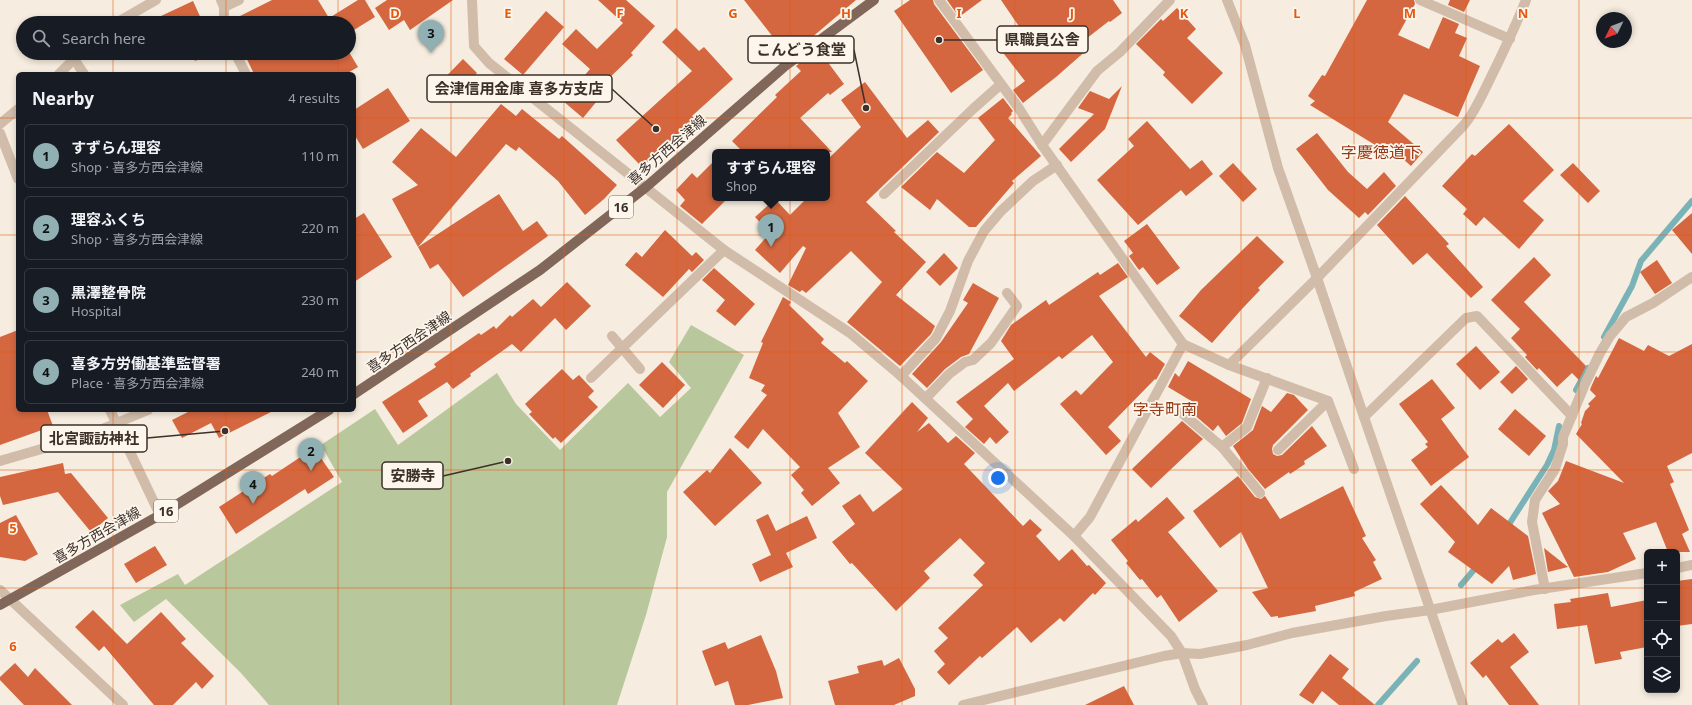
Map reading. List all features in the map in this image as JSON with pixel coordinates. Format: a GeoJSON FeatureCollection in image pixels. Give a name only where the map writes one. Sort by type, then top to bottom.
{"type":"FeatureCollection","features":[{"type":"Feature","properties":{"kind":"main road","name":"喜多方西会津線"},"geometry":{"type":"LineString","coordinates":[[356,393],[540,270],[646,187],[785,66],[874,0]]}},
{"type":"Feature","properties":{"kind":"main road","name":"喜多方西会津線"},"geometry":{"type":"LineString","coordinates":[[0,605],[160,515],[326,412]]}},
{"type":"Feature","properties":{"kind":"street"},"geometry":{"type":"LineString","coordinates":[[128,16],[156,0]]}},
{"type":"Feature","properties":{"kind":"street"},"geometry":{"type":"LineString","coordinates":[[224,16],[223,4],[239,0]]}},
{"type":"Feature","properties":{"kind":"street"},"geometry":{"type":"LineString","coordinates":[[472,0],[474,46],[489,63],[724,250],[850,333],[926,398],[1074,536],[1171,636],[1182,653],[1195,689],[1204,705]]}},
{"type":"Feature","properties":{"kind":"street"},"geometry":{"type":"LineString","coordinates":[[939,0],[1000,85],[1018,107],[1042,145],[1183,344],[1229,364],[1328,401],[1354,469]]}},
{"type":"Feature","properties":{"kind":"street"},"geometry":{"type":"LineString","coordinates":[[1042,145],[1097,71],[1120,52],[1170,0]]}},
{"type":"Feature","properties":{"kind":"street"},"geometry":{"type":"LineString","coordinates":[[1227,0],[1245,45],[1278,168],[1318,278],[1463,705]]}},
{"type":"Feature","properties":{"kind":"street"},"geometry":{"type":"LineString","coordinates":[[1420,0],[1510,39]]}},
{"type":"Feature","properties":{"kind":"street"},"geometry":{"type":"LineString","coordinates":[[1229,364],[1318,278],[1464,126],[1510,39],[1526,0]]}},
{"type":"Feature","properties":{"kind":"street"},"geometry":{"type":"LineString","coordinates":[[61,72],[73,60]]}},
{"type":"Feature","properties":{"kind":"street"},"geometry":{"type":"LineString","coordinates":[[79,60],[83,72]]}},
{"type":"Feature","properties":{"kind":"street"},"geometry":{"type":"LineString","coordinates":[[239,60],[245,72]]}},
{"type":"Feature","properties":{"kind":"street"},"geometry":{"type":"LineString","coordinates":[[884,194],[1000,85]]}},
{"type":"Feature","properties":{"kind":"street"},"geometry":{"type":"LineString","coordinates":[[0,124],[16,111]]}},
{"type":"Feature","properties":{"kind":"street"},"geometry":{"type":"LineString","coordinates":[[0,133],[16,174]]}},
{"type":"Feature","properties":{"kind":"street"},"geometry":{"type":"LineString","coordinates":[[901,376],[936,338],[950,311],[968,261],[984,231],[1033,181],[1057,165]]}},
{"type":"Feature","properties":{"kind":"street"},"geometry":{"type":"LineString","coordinates":[[591,378],[724,250]]}},
{"type":"Feature","properties":{"kind":"street"},"geometry":{"type":"LineString","coordinates":[[1545,589],[1532,522],[1533,511],[1539,492],[1555,469],[1564,437],[1572,416],[1600,353],[1610,336],[1626,317],[1653,303],[1692,277]]}},
{"type":"Feature","properties":{"kind":"street"},"geometry":{"type":"LineString","coordinates":[[926,398],[949,374],[965,362],[973,360],[991,343],[1017,306],[1007,293]]}},
{"type":"Feature","properties":{"kind":"street"},"geometry":{"type":"LineString","coordinates":[[1364,417],[1466,318],[1477,316],[1572,416]]}},
{"type":"Feature","properties":{"kind":"street"},"geometry":{"type":"LineString","coordinates":[[612,336],[640,369]]}},
{"type":"Feature","properties":{"kind":"street"},"geometry":{"type":"LineString","coordinates":[[1074,536],[1090,517],[1183,344]]}},
{"type":"Feature","properties":{"kind":"street"},"geometry":{"type":"LineString","coordinates":[[1222,447],[1247,427],[1267,378]]}},
{"type":"Feature","properties":{"kind":"street"},"geometry":{"type":"LineString","coordinates":[[1278,450],[1328,401]]}},
{"type":"Feature","properties":{"kind":"street"},"geometry":{"type":"LineString","coordinates":[[111,412],[115,424],[160,515]]}},
{"type":"Feature","properties":{"kind":"street"},"geometry":{"type":"LineString","coordinates":[[0,461],[83,437],[143,412]]}},
{"type":"Feature","properties":{"kind":"street"},"geometry":{"type":"LineString","coordinates":[[1182,413],[1222,447],[1260,493]]}},
{"type":"Feature","properties":{"kind":"street"},"geometry":{"type":"LineString","coordinates":[[1680,567],[1692,565]]}},
{"type":"Feature","properties":{"kind":"street"},"geometry":{"type":"LineString","coordinates":[[963,705],[1164,656],[1182,653],[1200,654],[1246,645],[1292,633],[1644,573]]}},
{"type":"Feature","properties":{"kind":"street"},"geometry":{"type":"LineString","coordinates":[[0,590],[123,705]]}},
{"type":"Feature","properties":{"kind":"green space"},"geometry":{"type":"Polygon","coordinates":[[[691,325],[744,355],[667,492],[667,537],[646,615],[617,705],[269,705],[241,673],[166,599],[134,622],[120,605],[178,574],[185,585],[342,482],[321,445],[375,409],[398,445],[497,373],[516,404],[560,450],[628,383],[660,417],[691,388],[669,362],[691,325]]]}},
{"type":"Feature","properties":{"kind":"building"},"geometry":{"type":"Polygon","coordinates":[[[272,0],[318,0],[328,16],[240,16],[272,0]]]}},
{"type":"Feature","properties":{"kind":"building"},"geometry":{"type":"Polygon","coordinates":[[[358,0],[365,0],[375,17],[356,29],[356,16],[332,16],[358,0]]]}},
{"type":"Feature","properties":{"kind":"building"},"geometry":{"type":"Polygon","coordinates":[[[387,0],[453,0],[410,30],[404,20],[389,30],[375,8],[387,0]]]}},
{"type":"Feature","properties":{"kind":"building"},"geometry":{"type":"Polygon","coordinates":[[[598,0],[626,0],[655,26],[631,53],[633,55],[601,86],[606,90],[583,118],[563,101],[590,69],[562,44],[576,29],[597,49],[623,23],[598,0]]]}},
{"type":"Feature","properties":{"kind":"building"},"geometry":{"type":"Polygon","coordinates":[[[744,0],[856,0],[788,56],[744,0]]]}},
{"type":"Feature","properties":{"kind":"building"},"geometry":{"type":"Polygon","coordinates":[[[910,0],[933,0],[934,4],[983,70],[951,93],[894,11],[910,0]]]}},
{"type":"Feature","properties":{"kind":"building"},"geometry":{"type":"Polygon","coordinates":[[[947,0],[982,0],[959,17],[947,0]]]}},
{"type":"Feature","properties":{"kind":"building"},"geometry":{"type":"Polygon","coordinates":[[[1001,0],[1113,0],[1122,13],[1082,42],[1088,49],[1023,103],[1013,90],[1025,81],[997,45],[1020,28],[1001,0]]]}},
{"type":"Feature","properties":{"kind":"building"},"geometry":{"type":"Polygon","coordinates":[[[1367,0],[1414,0],[1415,4],[1398,35],[1429,49],[1443,17],[1459,24],[1455,33],[1467,38],[1459,56],[1480,66],[1458,117],[1404,94],[1388,122],[1423,152],[1411,166],[1385,143],[1380,148],[1310,105],[1315,101],[1308,96],[1322,75],[1325,76],[1367,0]]]}},
{"type":"Feature","properties":{"kind":"building"},"geometry":{"type":"Polygon","coordinates":[[[1450,0],[1470,0],[1464,12],[1448,5],[1450,0]]]}},
{"type":"Feature","properties":{"kind":"building"},"geometry":{"type":"Polygon","coordinates":[[[193,1],[200,16],[161,16],[193,1]]]}},
{"type":"Feature","properties":{"kind":"building"},"geometry":{"type":"Polygon","coordinates":[[[1177,8],[1196,29],[1187,38],[1223,73],[1192,104],[1163,75],[1165,72],[1136,44],[1161,19],[1163,21],[1177,8]]]}},
{"type":"Feature","properties":{"kind":"building"},"geometry":{"type":"Polygon","coordinates":[[[546,11],[564,27],[523,75],[504,59],[546,11]]]}},
{"type":"Feature","properties":{"kind":"building"},"geometry":{"type":"Polygon","coordinates":[[[676,28],[699,51],[704,47],[733,79],[692,116],[695,119],[645,164],[639,164],[616,140],[692,71],[662,42],[676,28]]]}},
{"type":"Feature","properties":{"kind":"building"},"geometry":{"type":"Polygon","coordinates":[[[818,49],[844,84],[830,95],[828,93],[800,118],[829,149],[740,149],[732,141],[777,97],[775,95],[801,71],[796,66],[818,49]]]}},
{"type":"Feature","properties":{"kind":"building"},"geometry":{"type":"Polygon","coordinates":[[[463,59],[477,73],[461,90],[441,102],[431,92],[463,59]]]}},
{"type":"Feature","properties":{"kind":"building"},"geometry":{"type":"Polygon","coordinates":[[[247,60],[354,60],[358,67],[349,72],[253,72],[247,60]]]}},
{"type":"Feature","properties":{"kind":"building"},"geometry":{"type":"Polygon","coordinates":[[[865,82],[907,138],[928,120],[939,132],[866,202],[896,231],[894,232],[926,262],[896,295],[935,326],[931,334],[900,366],[847,322],[882,282],[851,251],[806,293],[802,290],[800,292],[788,285],[806,248],[803,246],[780,273],[755,250],[770,233],[755,217],[773,201],[777,201],[790,215],[804,201],[830,201],[830,157],[861,127],[841,100],[865,82]]]}},
{"type":"Feature","properties":{"kind":"building"},"geometry":{"type":"Polygon","coordinates":[[[1122,86],[1105,129],[1071,162],[1059,149],[1094,114],[1078,108],[1090,91],[1109,99],[1122,86]]]}},
{"type":"Feature","properties":{"kind":"building"},"geometry":{"type":"Polygon","coordinates":[[[388,88],[410,121],[363,149],[356,137],[356,109],[388,88]]]}},
{"type":"Feature","properties":{"kind":"building"},"geometry":{"type":"Polygon","coordinates":[[[1003,98],[1013,111],[1008,118],[1041,156],[1012,181],[1014,183],[976,227],[969,227],[937,199],[930,210],[901,187],[937,152],[964,173],[995,140],[978,118],[1003,98]]]}},
{"type":"Feature","properties":{"kind":"building"},"geometry":{"type":"Polygon","coordinates":[[[501,104],[516,116],[522,109],[559,139],[562,136],[617,185],[604,199],[585,215],[558,181],[519,147],[516,151],[506,144],[418,247],[392,199],[418,185],[392,162],[421,128],[456,157],[501,104]]]}},
{"type":"Feature","properties":{"kind":"building"},"geometry":{"type":"Polygon","coordinates":[[[1147,121],[1190,169],[1202,160],[1213,174],[1186,196],[1181,190],[1138,225],[1097,180],[1134,146],[1128,139],[1147,121]]]}},
{"type":"Feature","properties":{"kind":"building"},"geometry":{"type":"Polygon","coordinates":[[[1509,124],[1554,170],[1523,201],[1544,220],[1519,249],[1484,217],[1476,226],[1463,214],[1467,209],[1442,186],[1472,154],[1475,156],[1509,124]]]}},
{"type":"Feature","properties":{"kind":"building"},"geometry":{"type":"Polygon","coordinates":[[[1317,133],[1348,172],[1367,189],[1384,172],[1396,186],[1368,215],[1365,212],[1359,218],[1328,190],[1296,149],[1317,133]]]}},
{"type":"Feature","properties":{"kind":"building"},"geometry":{"type":"Polygon","coordinates":[[[712,163],[712,201],[725,201],[702,224],[680,206],[685,200],[676,190],[692,173],[697,178],[712,163]]]}},
{"type":"Feature","properties":{"kind":"building"},"geometry":{"type":"Polygon","coordinates":[[[1233,163],[1257,189],[1243,202],[1219,176],[1233,163]]]}},
{"type":"Feature","properties":{"kind":"building"},"geometry":{"type":"Polygon","coordinates":[[[1573,163],[1600,191],[1588,203],[1560,175],[1573,163]]]}},
{"type":"Feature","properties":{"kind":"building"},"geometry":{"type":"Polygon","coordinates":[[[499,194],[523,231],[537,221],[548,236],[463,297],[438,264],[430,269],[418,247],[499,194]]]}},
{"type":"Feature","properties":{"kind":"building"},"geometry":{"type":"Polygon","coordinates":[[[1405,196],[1449,244],[1446,246],[1483,287],[1471,298],[1427,253],[1413,265],[1377,225],[1405,196]]]}},
{"type":"Feature","properties":{"kind":"building"},"geometry":{"type":"Polygon","coordinates":[[[364,213],[392,257],[356,281],[356,218],[364,213]]]}},
{"type":"Feature","properties":{"kind":"building"},"geometry":{"type":"Polygon","coordinates":[[[1692,213],[1692,254],[1672,230],[1692,213]]]}},
{"type":"Feature","properties":{"kind":"building"},"geometry":{"type":"Polygon","coordinates":[[[1147,224],[1180,268],[1157,285],[1143,267],[1139,270],[1129,256],[1133,253],[1124,241],[1147,224]]]}},
{"type":"Feature","properties":{"kind":"building"},"geometry":{"type":"Polygon","coordinates":[[[665,230],[692,256],[696,252],[704,260],[692,272],[689,269],[663,297],[625,265],[636,252],[642,257],[665,230]]]}},
{"type":"Feature","properties":{"kind":"building"},"geometry":{"type":"Polygon","coordinates":[[[1257,236],[1284,262],[1258,288],[1260,290],[1212,343],[1179,316],[1201,290],[1257,236]]]}},
{"type":"Feature","properties":{"kind":"building"},"geometry":{"type":"Polygon","coordinates":[[[944,253],[958,268],[940,286],[926,272],[944,253]]]}},
{"type":"Feature","properties":{"kind":"building"},"geometry":{"type":"Polygon","coordinates":[[[1534,257],[1551,275],[1524,302],[1586,366],[1579,380],[1572,373],[1557,387],[1539,368],[1537,370],[1525,357],[1527,355],[1511,338],[1520,329],[1491,300],[1534,257]]]}},
{"type":"Feature","properties":{"kind":"building"},"geometry":{"type":"Polygon","coordinates":[[[1657,260],[1672,283],[1655,294],[1640,272],[1657,260]]]}},
{"type":"Feature","properties":{"kind":"building"},"geometry":{"type":"Polygon","coordinates":[[[1118,263],[1128,277],[1099,296],[1146,357],[1150,352],[1165,364],[1156,380],[1155,379],[1108,427],[1121,441],[1106,455],[1060,404],[1076,390],[1081,395],[1113,362],[1092,335],[1062,359],[1059,356],[1014,391],[1008,383],[984,406],[1009,432],[996,444],[990,437],[984,444],[965,427],[973,419],[956,402],[1014,359],[1001,341],[1011,325],[1046,300],[1049,305],[1098,272],[1100,275],[1118,263]]]}},
{"type":"Feature","properties":{"kind":"building"},"geometry":{"type":"Polygon","coordinates":[[[714,268],[755,304],[735,326],[716,311],[725,300],[702,280],[714,268]]]}},
{"type":"Feature","properties":{"kind":"building"},"geometry":{"type":"Polygon","coordinates":[[[567,282],[591,306],[566,330],[555,318],[521,352],[512,344],[470,374],[471,376],[453,389],[447,382],[418,401],[428,416],[403,433],[382,402],[436,367],[434,364],[479,333],[481,335],[494,326],[496,329],[510,315],[512,317],[533,299],[541,307],[567,282]]]}},
{"type":"Feature","properties":{"kind":"building"},"geometry":{"type":"Polygon","coordinates":[[[973,283],[999,298],[969,354],[961,357],[945,369],[927,388],[912,374],[941,342],[968,303],[963,300],[973,283]]]}},
{"type":"Feature","properties":{"kind":"building"},"geometry":{"type":"Polygon","coordinates":[[[783,297],[791,302],[789,305],[824,339],[821,343],[845,363],[847,361],[868,381],[838,413],[860,447],[828,468],[840,483],[812,506],[801,493],[804,490],[791,475],[800,467],[763,429],[748,449],[734,437],[767,395],[761,391],[765,385],[749,378],[763,343],[761,342],[783,297]]]}},
{"type":"Feature","properties":{"kind":"building"},"geometry":{"type":"Polygon","coordinates":[[[16,331],[16,412],[48,412],[53,426],[0,445],[0,337],[16,331]]]}},
{"type":"Feature","properties":{"kind":"building"},"geometry":{"type":"Polygon","coordinates":[[[1619,338],[1644,351],[1648,345],[1669,356],[1692,344],[1692,453],[1667,466],[1674,482],[1670,484],[1689,530],[1682,534],[1690,552],[1680,552],[1680,549],[1667,549],[1656,522],[1623,533],[1636,559],[1608,572],[1574,577],[1542,513],[1560,504],[1548,491],[1558,481],[1566,461],[1624,483],[1576,434],[1582,424],[1585,411],[1590,406],[1588,404],[1596,396],[1590,390],[1596,376],[1598,378],[1619,338]]]}},
{"type":"Feature","properties":{"kind":"building"},"geometry":{"type":"Polygon","coordinates":[[[1476,346],[1500,372],[1480,390],[1456,364],[1476,346]]]}},
{"type":"Feature","properties":{"kind":"building"},"geometry":{"type":"Polygon","coordinates":[[[1188,361],[1251,399],[1242,423],[1226,436],[1218,425],[1213,431],[1191,412],[1198,405],[1168,387],[1175,373],[1179,377],[1188,361]]]}},
{"type":"Feature","properties":{"kind":"building"},"geometry":{"type":"Polygon","coordinates":[[[662,362],[685,385],[663,408],[639,385],[662,362]]]}},
{"type":"Feature","properties":{"kind":"building"},"geometry":{"type":"Polygon","coordinates":[[[1516,366],[1528,379],[1512,394],[1500,382],[1516,366]]]}},
{"type":"Feature","properties":{"kind":"building"},"geometry":{"type":"Polygon","coordinates":[[[562,369],[573,380],[579,375],[594,391],[588,397],[598,407],[561,443],[555,437],[553,439],[529,414],[532,412],[525,404],[562,369]]]}},
{"type":"Feature","properties":{"kind":"building"},"geometry":{"type":"Polygon","coordinates":[[[1432,379],[1455,408],[1441,419],[1469,457],[1431,486],[1411,460],[1428,447],[1425,444],[1428,442],[1399,404],[1432,379]]]}},
{"type":"Feature","properties":{"kind":"building"},"geometry":{"type":"Polygon","coordinates":[[[1287,393],[1294,395],[1308,410],[1273,445],[1273,454],[1277,456],[1282,455],[1312,426],[1327,446],[1304,461],[1305,464],[1290,474],[1289,472],[1265,489],[1248,469],[1233,446],[1253,430],[1262,406],[1271,412],[1287,393]]]}},
{"type":"Feature","properties":{"kind":"building"},"geometry":{"type":"Polygon","coordinates":[[[912,402],[928,418],[917,432],[929,423],[948,443],[956,436],[975,453],[964,464],[1023,526],[1030,519],[1042,530],[1036,536],[1059,561],[1072,549],[1087,566],[1089,565],[1106,583],[1095,595],[1093,593],[1064,622],[1060,618],[1031,643],[1017,627],[982,658],[980,656],[949,685],[937,672],[945,664],[934,651],[948,638],[938,628],[983,585],[973,575],[985,563],[960,538],[924,571],[930,578],[896,611],[852,563],[850,564],[832,542],[855,524],[842,506],[860,494],[873,512],[903,489],[865,453],[912,402]]]}},
{"type":"Feature","properties":{"kind":"building"},"geometry":{"type":"Polygon","coordinates":[[[1515,409],[1546,436],[1529,456],[1498,429],[1515,409]]]}},
{"type":"Feature","properties":{"kind":"building"},"geometry":{"type":"Polygon","coordinates":[[[188,412],[271,412],[219,438],[211,423],[182,438],[172,420],[188,412]]]}},
{"type":"Feature","properties":{"kind":"building"},"geometry":{"type":"Polygon","coordinates":[[[1182,421],[1203,439],[1151,488],[1132,469],[1182,421]]]}},
{"type":"Feature","properties":{"kind":"building"},"geometry":{"type":"Polygon","coordinates":[[[314,448],[334,477],[308,494],[305,489],[236,534],[219,507],[270,474],[272,476],[314,448]]]}},
{"type":"Feature","properties":{"kind":"building"},"geometry":{"type":"Polygon","coordinates":[[[730,448],[762,483],[715,526],[683,492],[707,470],[710,473],[730,448]]]}},
{"type":"Feature","properties":{"kind":"building"},"geometry":{"type":"Polygon","coordinates":[[[63,463],[65,474],[71,473],[108,518],[91,532],[58,492],[3,505],[0,496],[0,477],[63,463]]]}},
{"type":"Feature","properties":{"kind":"building"},"geometry":{"type":"Polygon","coordinates":[[[1238,476],[1255,497],[1261,499],[1265,496],[1280,519],[1343,486],[1366,536],[1362,538],[1376,560],[1373,562],[1382,579],[1354,592],[1355,596],[1315,606],[1316,611],[1278,618],[1278,616],[1271,617],[1252,592],[1268,588],[1241,532],[1220,548],[1193,511],[1238,476]]]}},
{"type":"Feature","properties":{"kind":"building"},"geometry":{"type":"Polygon","coordinates":[[[1441,485],[1478,525],[1491,508],[1528,536],[1536,574],[1513,580],[1509,566],[1492,584],[1448,552],[1455,542],[1420,504],[1441,485]]]}},
{"type":"Feature","properties":{"kind":"building"},"geometry":{"type":"Polygon","coordinates":[[[1167,497],[1185,518],[1168,532],[1218,591],[1179,622],[1161,595],[1157,598],[1142,579],[1140,580],[1126,563],[1128,561],[1111,540],[1136,519],[1138,522],[1167,497]]]}},
{"type":"Feature","properties":{"kind":"building"},"geometry":{"type":"Polygon","coordinates":[[[768,514],[776,531],[807,516],[817,538],[786,553],[793,567],[760,582],[752,564],[771,555],[756,520],[768,514]]]}},
{"type":"Feature","properties":{"kind":"building"},"geometry":{"type":"Polygon","coordinates":[[[16,515],[38,554],[25,561],[0,557],[0,523],[16,515]]]}},
{"type":"Feature","properties":{"kind":"building"},"geometry":{"type":"Polygon","coordinates":[[[155,546],[167,565],[136,583],[124,564],[155,546]]]}},
{"type":"Feature","properties":{"kind":"building"},"geometry":{"type":"Polygon","coordinates":[[[1544,548],[1568,567],[1548,572],[1544,548]]]}},
{"type":"Feature","properties":{"kind":"building"},"geometry":{"type":"Polygon","coordinates":[[[1692,579],[1692,624],[1680,626],[1680,581],[1692,579]]]}},
{"type":"Feature","properties":{"kind":"building"},"geometry":{"type":"Polygon","coordinates":[[[1608,593],[1611,607],[1644,601],[1644,648],[1620,652],[1622,659],[1595,664],[1587,625],[1557,629],[1554,604],[1571,602],[1570,599],[1608,593]]]}},
{"type":"Feature","properties":{"kind":"building"},"geometry":{"type":"Polygon","coordinates":[[[93,610],[127,644],[161,612],[186,639],[181,643],[214,676],[202,689],[196,682],[173,705],[154,705],[104,646],[99,651],[75,627],[93,610]]]}},
{"type":"Feature","properties":{"kind":"building"},"geometry":{"type":"Polygon","coordinates":[[[1514,633],[1529,652],[1510,667],[1539,705],[1509,705],[1486,675],[1483,678],[1470,663],[1498,639],[1502,643],[1514,633]]]}},
{"type":"Feature","properties":{"kind":"building"},"geometry":{"type":"Polygon","coordinates":[[[761,635],[776,671],[783,698],[748,705],[735,705],[728,681],[715,686],[702,651],[725,642],[728,649],[761,635]]]}},
{"type":"Feature","properties":{"kind":"building"},"geometry":{"type":"Polygon","coordinates":[[[1330,654],[1349,669],[1342,678],[1375,705],[1339,705],[1322,691],[1313,704],[1299,695],[1330,654]]]}},
{"type":"Feature","properties":{"kind":"building"},"geometry":{"type":"Polygon","coordinates":[[[899,658],[915,689],[915,696],[894,705],[835,705],[828,681],[859,673],[857,666],[882,660],[884,666],[899,658]]]}},
{"type":"Feature","properties":{"kind":"building"},"geometry":{"type":"Polygon","coordinates":[[[15,663],[28,677],[35,668],[72,705],[24,705],[0,680],[0,677],[15,663]]]}},
{"type":"Feature","properties":{"kind":"building"},"geometry":{"type":"Polygon","coordinates":[[[1124,686],[1134,705],[1085,705],[1124,686]]]}},
{"type":"Feature","properties":{"kind":"waterway"},"geometry":{"type":"LineString","coordinates":[[1604,337],[1632,286],[1641,261],[1692,201]]}},
{"type":"Feature","properties":{"kind":"waterway"},"geometry":{"type":"LineString","coordinates":[[1576,390],[1588,368]]}},
{"type":"Feature","properties":{"kind":"waterway"},"geometry":{"type":"LineString","coordinates":[[1506,529],[1547,465],[1554,450],[1559,426]]}},
{"type":"Feature","properties":{"kind":"waterway"},"geometry":{"type":"LineString","coordinates":[[1461,585],[1478,565]]}},
{"type":"Feature","properties":{"kind":"waterway"},"geometry":{"type":"LineString","coordinates":[[1378,705],[1417,661]]}},
{"type":"Feature","properties":{"kind":"place","name":"県職員公舎"},"geometry":{"type":"Point","coordinates":[939,40]}},
{"type":"Feature","properties":{"kind":"place","name":"黒澤整骨院"},"geometry":{"type":"Point","coordinates":[431,53]}},
{"type":"Feature","properties":{"kind":"place","name":"こんどう食堂"},"geometry":{"type":"Point","coordinates":[866,108]}},
{"type":"Feature","properties":{"kind":"place","name":"会津信用金庫 喜多方支店"},"geometry":{"type":"Point","coordinates":[656,129]}},
{"type":"Feature","properties":{"kind":"place","name":"すずらん理容"},"geometry":{"type":"Point","coordinates":[771,247]}},
{"type":"Feature","properties":{"kind":"place","name":"北宮諏訪神社"},"geometry":{"type":"Point","coordinates":[225,431]}},
{"type":"Feature","properties":{"kind":"place","name":"安勝寺"},"geometry":{"type":"Point","coordinates":[508,461]}},
{"type":"Feature","properties":{"kind":"place","name":"理容ふくち"},"geometry":{"type":"Point","coordinates":[311,471]}},
{"type":"Feature","properties":{"kind":"place","name":"喜多方労働基準監督署"},"geometry":{"type":"Point","coordinates":[253,504]}},
{"type":"Feature","properties":{"kind":"district","name":"字慶徳道下"},"geometry":{"type":"Point","coordinates":[1381,152]}},
{"type":"Feature","properties":{"kind":"district","name":"字寺町南"},"geometry":{"type":"Point","coordinates":[1165,409]}}]}
